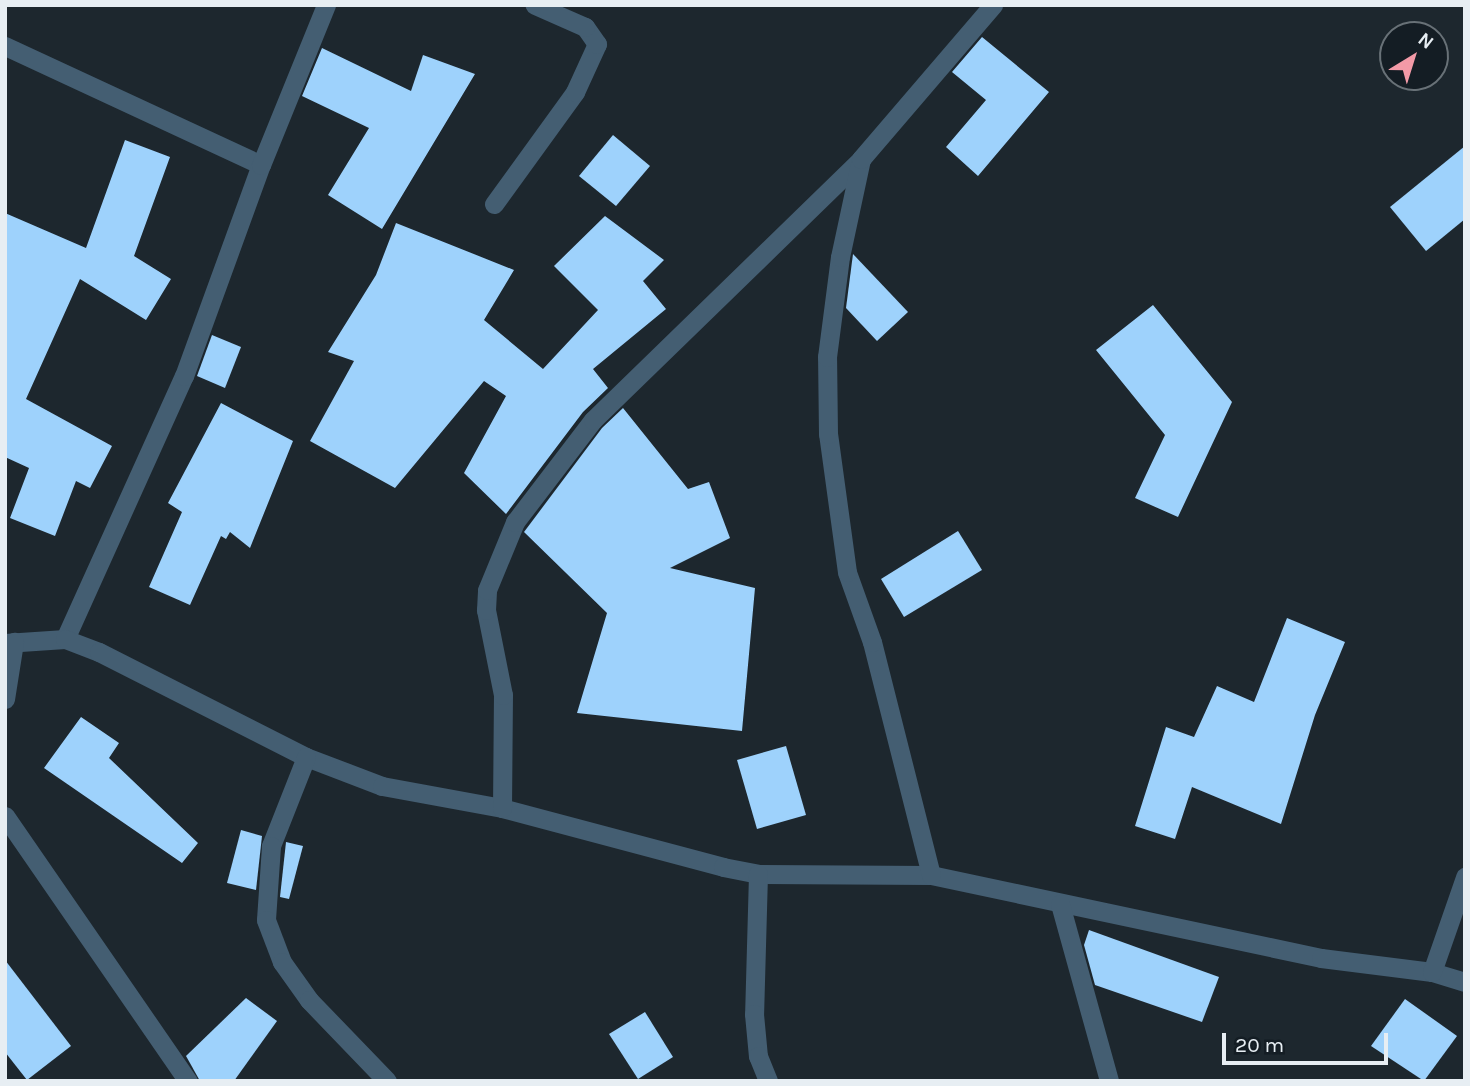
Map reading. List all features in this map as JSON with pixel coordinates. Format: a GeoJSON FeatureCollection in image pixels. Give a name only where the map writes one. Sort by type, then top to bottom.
{"type":"FeatureCollection","features":[{"type":"Feature","properties":{"kind":"street"},"geometry":{"type":"LineString","coordinates":[[65,639],[184,376],[261,165],[326,5]]}},
{"type":"Feature","properties":{"kind":"street"},"geometry":{"type":"LineString","coordinates":[[494,204],[575,92],[597,44],[585,27],[535,5]]}},
{"type":"Feature","properties":{"kind":"street"},"geometry":{"type":"LineString","coordinates":[[502,808],[503,695],[486,610],[487,590],[515,522],[593,420],[861,159],[993,5]]}},
{"type":"Feature","properties":{"kind":"street"},"geometry":{"type":"LineString","coordinates":[[5,46],[261,165]]}},
{"type":"Feature","properties":{"kind":"street"},"geometry":{"type":"LineString","coordinates":[[861,159],[834,295],[827,357],[828,434],[847,572],[872,642],[931,875]]}},
{"type":"Feature","properties":{"kind":"street"},"geometry":{"type":"LineString","coordinates":[[5,699],[10,643],[65,639],[129,666],[306,757],[382,786],[502,808],[608,840],[758,874],[931,875],[1321,958],[1432,972],[1465,982]]}},
{"type":"Feature","properties":{"kind":"street"},"geometry":{"type":"LineString","coordinates":[[306,757],[271,846],[266,920],[282,962],[309,1000],[387,1081]]}},
{"type":"Feature","properties":{"kind":"street"},"geometry":{"type":"LineString","coordinates":[[5,816],[188,1081]]}},
{"type":"Feature","properties":{"kind":"street"},"geometry":{"type":"LineString","coordinates":[[758,874],[754,1014],[758,1056],[768,1081]]}},
{"type":"Feature","properties":{"kind":"street"},"geometry":{"type":"LineString","coordinates":[[1432,972],[1465,877]]}},
{"type":"Feature","properties":{"kind":"street"},"geometry":{"type":"LineString","coordinates":[[1060,904],[1109,1081]]}},
{"type":"Feature","properties":{"kind":"building"},"geometry":{"type":"Polygon","coordinates":[[[982,37],[1049,92],[978,176],[946,147],[986,100],[952,72],[982,37]]]}},
{"type":"Feature","properties":{"kind":"building"},"geometry":{"type":"Polygon","coordinates":[[[322,48],[411,91],[423,55],[475,74],[382,229],[328,195],[369,128],[302,96],[322,48]]]}},
{"type":"Feature","properties":{"kind":"building"},"geometry":{"type":"Polygon","coordinates":[[[613,135],[650,166],[616,206],[579,176],[613,135]]]}},
{"type":"Feature","properties":{"kind":"building"},"geometry":{"type":"Polygon","coordinates":[[[125,140],[170,157],[134,256],[171,279],[146,320],[80,279],[26,399],[112,446],[90,488],[76,481],[55,536],[10,518],[29,468],[5,457],[5,213],[86,248],[125,140]]]}},
{"type":"Feature","properties":{"kind":"building"},"geometry":{"type":"Polygon","coordinates":[[[1465,146],[1465,219],[1426,251],[1390,207],[1465,146]]]}},
{"type":"Feature","properties":{"kind":"building"},"geometry":{"type":"Polygon","coordinates":[[[605,216],[664,260],[643,281],[666,309],[593,369],[608,388],[583,412],[506,514],[464,473],[506,396],[484,381],[395,488],[310,441],[354,361],[328,352],[376,275],[396,223],[514,270],[484,320],[543,369],[598,310],[554,266],[605,216]]]}},
{"type":"Feature","properties":{"kind":"building"},"geometry":{"type":"Polygon","coordinates":[[[853,254],[908,312],[877,341],[846,308],[853,254]]]}},
{"type":"Feature","properties":{"kind":"building"},"geometry":{"type":"Polygon","coordinates":[[[1153,305],[1232,402],[1178,517],[1135,498],[1165,435],[1096,350],[1153,305]]]}},
{"type":"Feature","properties":{"kind":"building"},"geometry":{"type":"Polygon","coordinates":[[[212,335],[241,347],[225,388],[197,376],[212,335]]]}},
{"type":"Feature","properties":{"kind":"building"},"geometry":{"type":"Polygon","coordinates":[[[221,403],[293,441],[250,548],[230,532],[226,539],[221,536],[190,605],[149,587],[182,512],[168,503],[221,403]]]}},
{"type":"Feature","properties":{"kind":"building"},"geometry":{"type":"Polygon","coordinates":[[[623,408],[688,489],[709,482],[730,538],[670,568],[755,588],[742,731],[577,713],[607,613],[524,532],[602,428],[623,408]]]}},
{"type":"Feature","properties":{"kind":"building"},"geometry":{"type":"Polygon","coordinates":[[[958,531],[982,570],[904,617],[881,579],[958,531]]]}},
{"type":"Feature","properties":{"kind":"building"},"geometry":{"type":"Polygon","coordinates":[[[1287,618],[1345,642],[1315,715],[1281,824],[1192,787],[1175,839],[1135,826],[1166,727],[1194,737],[1217,686],[1254,702],[1287,618]]]}},
{"type":"Feature","properties":{"kind":"building"},"geometry":{"type":"Polygon","coordinates":[[[81,717],[119,743],[109,758],[198,843],[182,863],[44,768],[81,717]]]}},
{"type":"Feature","properties":{"kind":"building"},"geometry":{"type":"Polygon","coordinates":[[[786,746],[806,815],[757,829],[737,760],[786,746]]]}},
{"type":"Feature","properties":{"kind":"building"},"geometry":{"type":"Polygon","coordinates":[[[241,830],[262,836],[256,890],[227,883],[241,830]]]}},
{"type":"Feature","properties":{"kind":"building"},"geometry":{"type":"Polygon","coordinates":[[[286,842],[303,846],[289,899],[280,897],[286,842]]]}},
{"type":"Feature","properties":{"kind":"building"},"geometry":{"type":"Polygon","coordinates":[[[1089,930],[1219,977],[1202,1022],[1095,985],[1084,945],[1089,930]]]}},
{"type":"Feature","properties":{"kind":"building"},"geometry":{"type":"Polygon","coordinates":[[[5,960],[71,1046],[27,1080],[5,1052],[5,960]]]}},
{"type":"Feature","properties":{"kind":"building"},"geometry":{"type":"Polygon","coordinates":[[[246,998],[277,1021],[234,1081],[200,1081],[186,1056],[246,998]]]}},
{"type":"Feature","properties":{"kind":"building"},"geometry":{"type":"Polygon","coordinates":[[[1405,999],[1457,1036],[1424,1081],[1371,1046],[1405,999]]]}},
{"type":"Feature","properties":{"kind":"building"},"geometry":{"type":"Polygon","coordinates":[[[645,1012],[673,1057],[638,1079],[609,1034],[645,1012]]]}}]}
